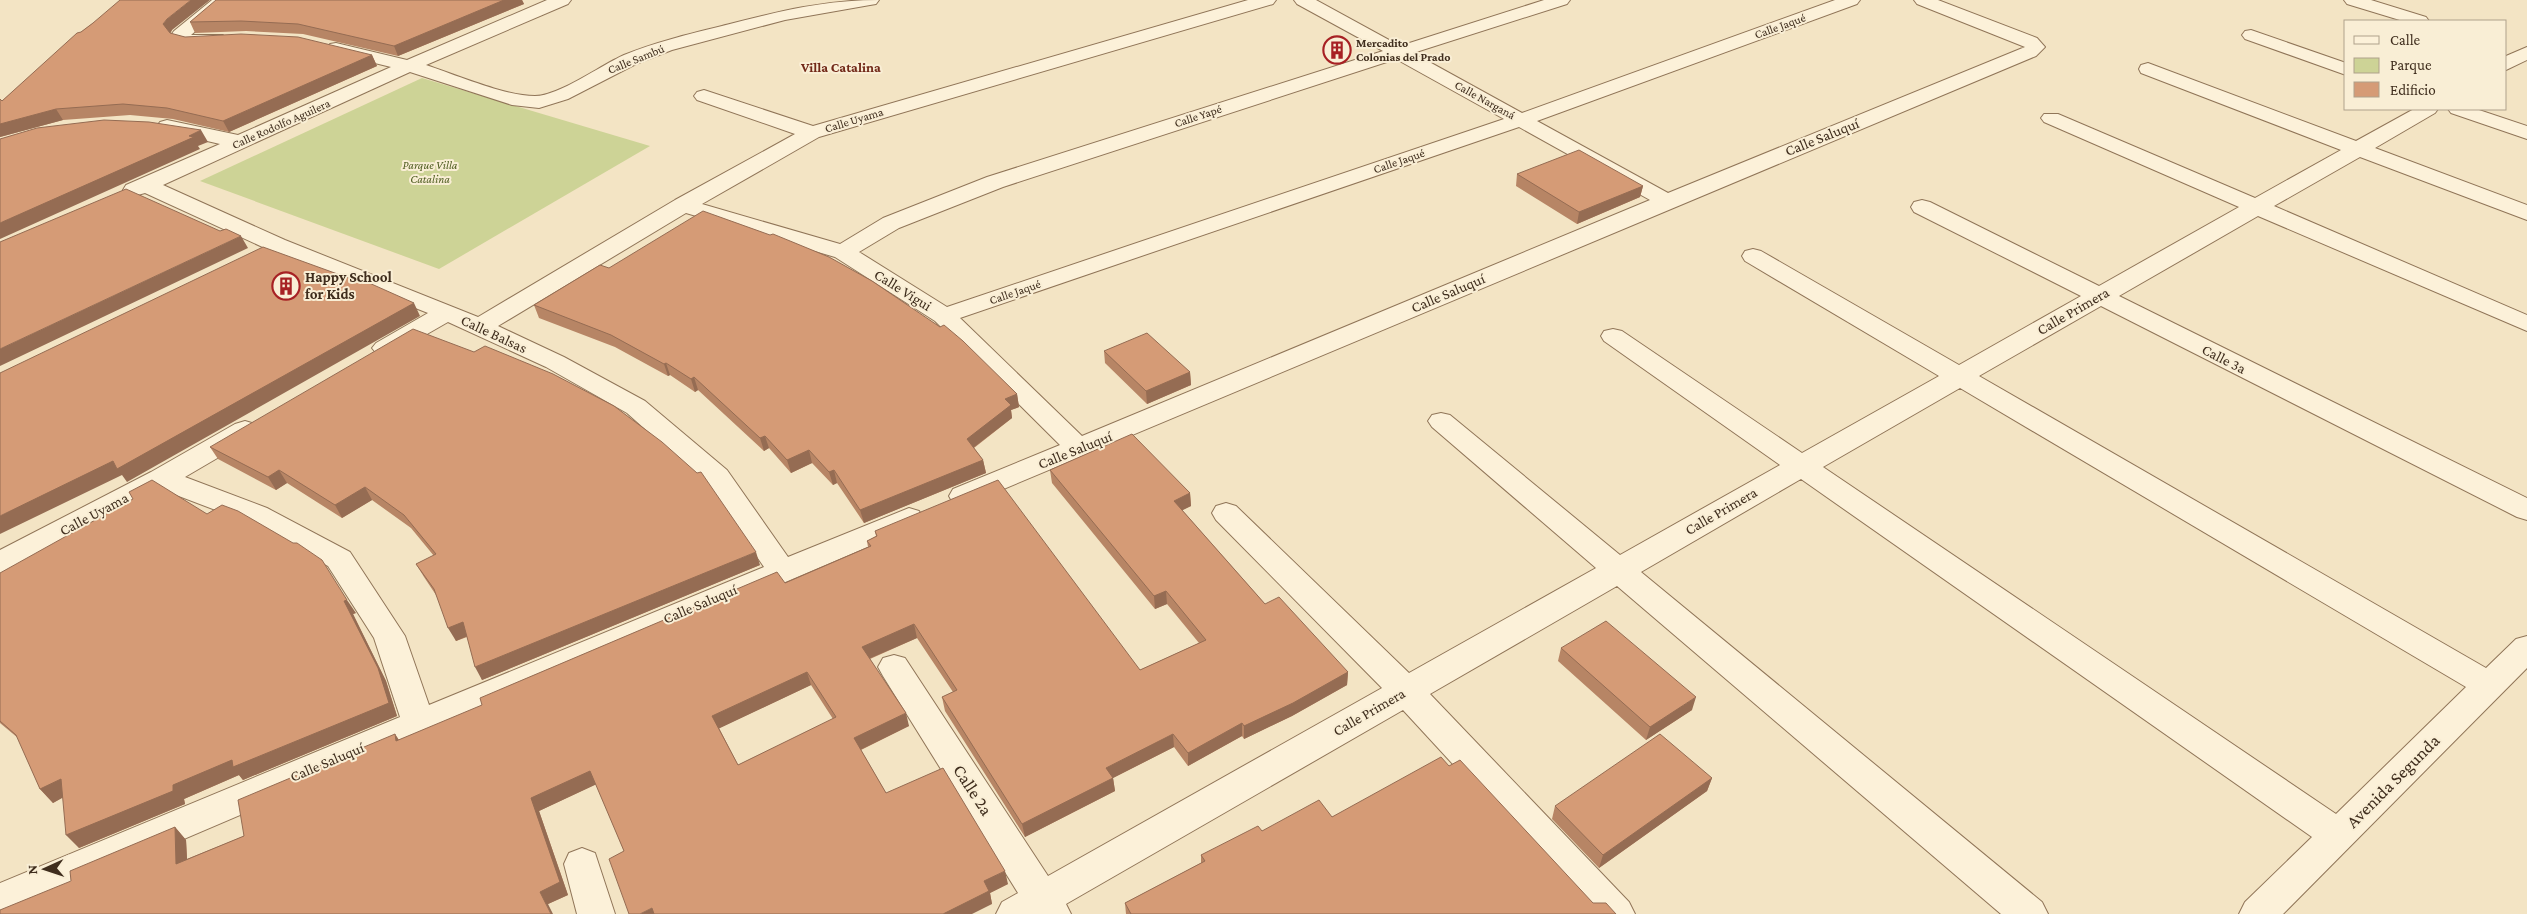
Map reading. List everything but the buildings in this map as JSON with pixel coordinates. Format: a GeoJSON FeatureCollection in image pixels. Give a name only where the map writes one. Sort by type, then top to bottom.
{"type":"FeatureCollection","features":[{"type":"Feature","properties":{"kind":"street"},"geometry":{"type":"LineString","coordinates":[[223,0],[180,35],[183,39],[191,40],[237,38]]}},
{"type":"Feature","properties":{"kind":"street","name":"Calle Sambú"},"geometry":{"type":"LineString","coordinates":[[321,45],[409,66],[519,101],[539,102],[561,95],[629,60],[666,46],[784,14],[870,0]]}},
{"type":"Feature","properties":{"kind":"street","name":"Calle Uyama"},"geometry":{"type":"LineString","coordinates":[[479,327],[683,205],[812,133],[1267,0]]}},
{"type":"Feature","properties":{"kind":"street","name":"Calle Narganá"},"geometry":{"type":"LineString","coordinates":[[1303,0],[1399,51],[1667,201]]}},
{"type":"Feature","properties":{"kind":"street","name":"Calle Yapé"},"geometry":{"type":"LineString","coordinates":[[843,252],[891,223],[995,182],[1561,0]]}},
{"type":"Feature","properties":{"kind":"street","name":"Calle Jaqué"},"geometry":{"type":"LineString","coordinates":[[944,316],[1521,120],[1851,0]]}},
{"type":"Feature","properties":{"kind":"street","name":"Calle Saluquí"},"geometry":{"type":"LineString","coordinates":[[0,900],[782,570],[1080,448],[1667,201],[2030,52],[2036,47],[2031,42],[1923,0]]}},
{"type":"Feature","properties":{"kind":"street"},"geometry":{"type":"LineString","coordinates":[[2353,0],[2417,20]]}},
{"type":"Feature","properties":{"kind":"street","name":"Calle Rodolfo Aguilera"},"geometry":{"type":"LineString","coordinates":[[118,197],[552,1]]}},
{"type":"Feature","properties":{"kind":"street"},"geometry":{"type":"LineString","coordinates":[[2251,35],[2344,68]]}},
{"type":"Feature","properties":{"kind":"street"},"geometry":{"type":"LineString","coordinates":[[2507,63],[2521,53]]}},
{"type":"Feature","properties":{"kind":"street"},"geometry":{"type":"LineString","coordinates":[[2148,69],[2527,214]]}},
{"type":"Feature","properties":{"kind":"street"},"geometry":{"type":"LineString","coordinates":[[704,96],[812,133]]}},
{"type":"Feature","properties":{"kind":"street","name":"Calle Primera"},"geometry":{"type":"LineString","coordinates":[[1037,909],[1406,691],[2426,110]]}},
{"type":"Feature","properties":{"kind":"street"},"geometry":{"type":"LineString","coordinates":[[2461,110],[2527,134]]}},
{"type":"Feature","properties":{"kind":"street"},"geometry":{"type":"LineString","coordinates":[[2051,118],[2527,324]]}},
{"type":"Feature","properties":{"kind":"street"},"geometry":{"type":"LineString","coordinates":[[146,124],[173,127],[240,142]]}},
{"type":"Feature","properties":{"kind":"street","name":"Calle Balsas"},"geometry":{"type":"LineString","coordinates":[[145,185],[278,244],[447,312],[555,362],[636,407],[717,477],[782,570]]}},
{"type":"Feature","properties":{"kind":"street","name":"Calle Vigui"},"geometry":{"type":"LineString","coordinates":[[683,205],[843,252],[944,316],[1080,448]]}},
{"type":"Feature","properties":{"kind":"street","name":"Calle 3a"},"geometry":{"type":"LineString","coordinates":[[1922,206],[2527,510]]}},
{"type":"Feature","properties":{"kind":"street"},"geometry":{"type":"LineString","coordinates":[[252,257],[278,244]]}},
{"type":"Feature","properties":{"kind":"street"},"geometry":{"type":"LineString","coordinates":[[1752,256],[2489,685]]}},
{"type":"Feature","properties":{"kind":"street"},"geometry":{"type":"LineString","coordinates":[[363,361],[447,312]]}},
{"type":"Feature","properties":{"kind":"street"},"geometry":{"type":"LineString","coordinates":[[1613,336],[2338,835]]}},
{"type":"Feature","properties":{"kind":"street","name":"Calle Uyama"},"geometry":{"type":"LineString","coordinates":[[0,563],[161,479],[270,415]]}},
{"type":"Feature","properties":{"kind":"street"},"geometry":{"type":"LineString","coordinates":[[1441,421],[2029,914]]}},
{"type":"Feature","properties":{"kind":"street"},"geometry":{"type":"LineString","coordinates":[[161,479],[257,515],[340,559],[389,636],[419,723]]}},
{"type":"Feature","properties":{"kind":"street"},"geometry":{"type":"LineString","coordinates":[[1226,513],[1406,691],[1616,914]]}},
{"type":"Feature","properties":{"kind":"street","name":"Avenida Segunda"},"geometry":{"type":"LineString","coordinates":[[2258,914],[2527,648]]}},
{"type":"Feature","properties":{"kind":"street","name":"Calle 2a"},"geometry":{"type":"LineString","coordinates":[[894,667],[1037,909]]}},
{"type":"Feature","properties":{"kind":"street"},"geometry":{"type":"LineString","coordinates":[[582,864],[596,914]]}},
{"type":"Feature","properties":{"kind":"green space","name":"Parque Villa Catalina"},"geometry":{"type":"Polygon","coordinates":[[[422,78],[650,146],[439,269],[200,181],[422,78]]]}},
{"type":"Feature","properties":{"kind":"place","name":"Mercadito Colonias del Prado"},"geometry":{"type":"Point","coordinates":[1337,50]}},
{"type":"Feature","properties":{"kind":"place","name":"Happy School for Kids"},"geometry":{"type":"Point","coordinates":[286,286]}},
{"type":"Feature","properties":{"kind":"district","name":"Villa Catalina"},"geometry":{"type":"Point","coordinates":[841,67]}}]}
